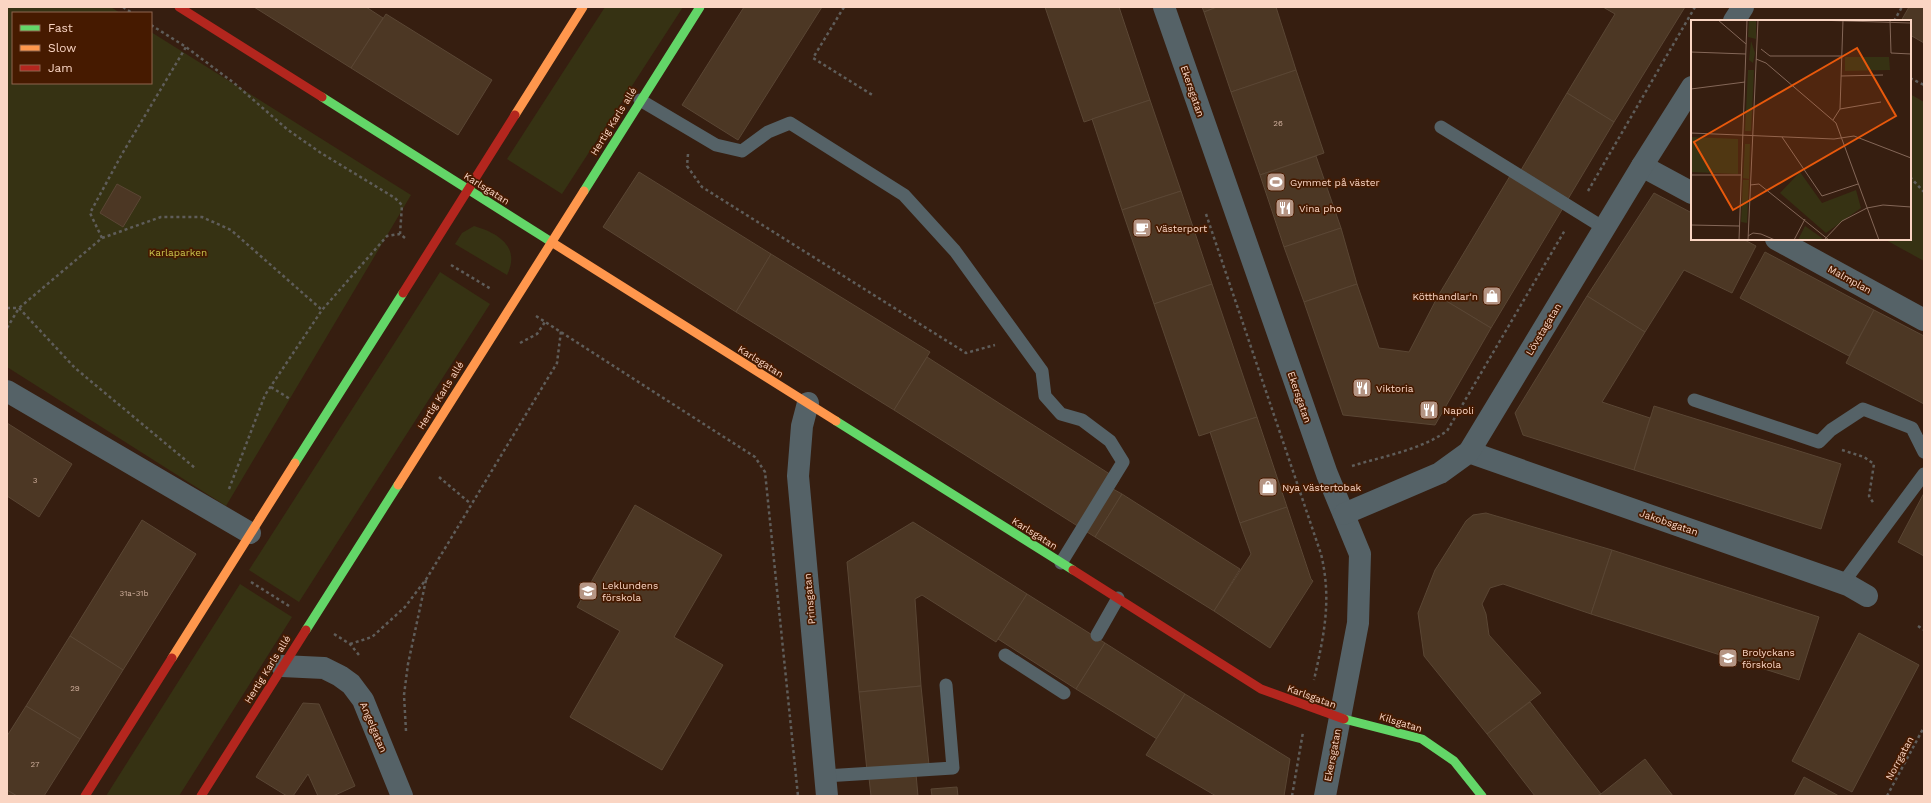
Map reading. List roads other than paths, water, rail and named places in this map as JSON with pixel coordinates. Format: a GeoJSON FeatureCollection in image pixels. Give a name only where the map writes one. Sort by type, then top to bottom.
{"type":"FeatureCollection","features":[{"type":"Feature","properties":{"kind":"main road","name":"Karlsgatan"},"geometry":{"type":"LineString","coordinates":[[179,7],[1261,689],[1339,718]]}},
{"type":"Feature","properties":{"kind":"main road"},"geometry":{"type":"LineString","coordinates":[[85,796],[583,7]]}},
{"type":"Feature","properties":{"kind":"main road","name":"Hertig Karls allé"},"geometry":{"type":"LineString","coordinates":[[201,796],[700,7]]}},
{"type":"Feature","properties":{"kind":"main road","name":"Kilsgatan"},"geometry":{"type":"LineString","coordinates":[[1339,718],[1384,728],[1422,739],[1454,761],[1482,796]]}},
{"type":"Feature","properties":{"kind":"street","name":"Ekersgatan"},"geometry":{"type":"LineString","coordinates":[[1164,7],[1327,474],[1360,554],[1358,623],[1324,796]]}},
{"type":"Feature","properties":{"kind":"street"},"geometry":{"type":"LineString","coordinates":[[1735,20],[1743,7]]}},
{"type":"Feature","properties":{"kind":"street","name":"Lövstagatan"},"geometry":{"type":"LineString","coordinates":[[1344,514],[1440,473],[1469,452],[1604,228],[1691,89]]}},
{"type":"Feature","properties":{"kind":"street"},"geometry":{"type":"LineString","coordinates":[[1642,166],[1691,192]]}},
{"type":"Feature","properties":{"kind":"street","name":"Malmplan"},"geometry":{"type":"LineString","coordinates":[[1778,240],[1924,320]]}},
{"type":"Feature","properties":{"kind":"street"},"geometry":{"type":"LineString","coordinates":[[7,391],[250,533]]}},
{"type":"Feature","properties":{"kind":"street","name":"Prinsgatan"},"geometry":{"type":"LineString","coordinates":[[808,403],[802,426],[798,476],[826,786]]}},
{"type":"Feature","properties":{"kind":"street","name":"Jakobsgatan"},"geometry":{"type":"LineString","coordinates":[[1469,452],[1843,583],[1867,596]]}},
{"type":"Feature","properties":{"kind":"street","name":"Angelgatan"},"geometry":{"type":"LineString","coordinates":[[282,666],[324,668],[340,676],[351,684],[363,700],[402,796]]}},
{"type":"Feature","properties":{"kind":"lane"},"geometry":{"type":"LineString","coordinates":[[640,100],[716,145],[742,151],[768,132],[790,123],[904,195],[955,251],[1042,371],[1046,396],[1061,414],[1082,420],[1110,441],[1123,462],[1061,563]]}},
{"type":"Feature","properties":{"kind":"lane"},"geometry":{"type":"LineString","coordinates":[[1441,127],[1575,212],[1604,228]]}},
{"type":"Feature","properties":{"kind":"lane"},"geometry":{"type":"LineString","coordinates":[[1694,400],[1819,442],[1831,430],[1863,409],[1912,428],[1924,452]]}},
{"type":"Feature","properties":{"kind":"lane"},"geometry":{"type":"LineString","coordinates":[[1843,583],[1924,474]]}},
{"type":"Feature","properties":{"kind":"lane"},"geometry":{"type":"LineString","coordinates":[[1097,635],[1118,598]]}},
{"type":"Feature","properties":{"kind":"lane"},"geometry":{"type":"LineString","coordinates":[[1005,656],[1064,693]]}},
{"type":"Feature","properties":{"kind":"lane"},"geometry":{"type":"LineString","coordinates":[[826,786],[953,768],[946,685]]}},
{"type":"Feature","properties":{"kind":"place","name":"Gymmet på väster"},"geometry":{"type":"Point","coordinates":[1276,182]}},
{"type":"Feature","properties":{"kind":"place","name":"Vina pho"},"geometry":{"type":"Point","coordinates":[1285,208]}},
{"type":"Feature","properties":{"kind":"place","name":"Västerport"},"geometry":{"type":"Point","coordinates":[1142,228]}},
{"type":"Feature","properties":{"kind":"place","name":"Kötthandlar'n"},"geometry":{"type":"Point","coordinates":[1492,296]}},
{"type":"Feature","properties":{"kind":"place","name":"Viktoria"},"geometry":{"type":"Point","coordinates":[1362,388]}},
{"type":"Feature","properties":{"kind":"place","name":"Napoli"},"geometry":{"type":"Point","coordinates":[1429,410]}},
{"type":"Feature","properties":{"kind":"place","name":"Nya Västertobak"},"geometry":{"type":"Point","coordinates":[1268,487]}},
{"type":"Feature","properties":{"kind":"place","name":"Leklundens förskola"},"geometry":{"type":"Point","coordinates":[588,591]}},
{"type":"Feature","properties":{"kind":"place","name":"Brolyckans förskola"},"geometry":{"type":"Point","coordinates":[1728,658]}},
{"type":"Feature","properties":{"kind":"park label","name":"Karlaparken"},"geometry":{"type":"Point","coordinates":[178,252]}}]}
